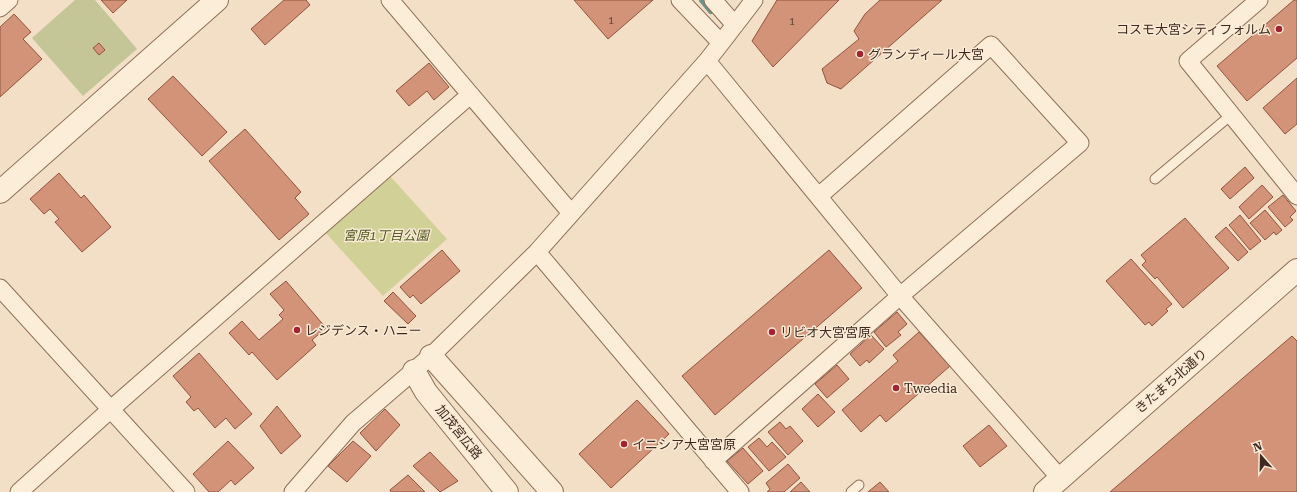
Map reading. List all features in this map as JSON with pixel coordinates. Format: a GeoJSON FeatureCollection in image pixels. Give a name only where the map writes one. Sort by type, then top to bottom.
{"type":"FeatureCollection","features":[{"type":"Feature","properties":{"kind":"street"},"geometry":{"type":"LineString","coordinates":[[0,8],[9,0]]}},
{"type":"Feature","properties":{"kind":"street"},"geometry":{"type":"LineString","coordinates":[[0,192],[218,0]]}},
{"type":"Feature","properties":{"kind":"street"},"geometry":{"type":"LineString","coordinates":[[390,0],[571,213]]}},
{"type":"Feature","properties":{"kind":"street"},"geometry":{"type":"LineString","coordinates":[[680,0],[721,44]]}},
{"type":"Feature","properties":{"kind":"street"},"geometry":{"type":"LineString","coordinates":[[713,0],[735,25]]}},
{"type":"Feature","properties":{"kind":"street"},"geometry":{"type":"LineString","coordinates":[[293,492],[353,423],[431,356],[537,252],[708,61],[754,0]]}},
{"type":"Feature","properties":{"kind":"street"},"geometry":{"type":"LineString","coordinates":[[1259,0],[1188,61],[1297,196]]}},
{"type":"Feature","properties":{"kind":"street"},"geometry":{"type":"LineString","coordinates":[[713,461],[900,296],[1080,143],[991,45],[819,196]]}},
{"type":"Feature","properties":{"kind":"street"},"geometry":{"type":"LineString","coordinates":[[708,61],[1053,485]]}},
{"type":"Feature","properties":{"kind":"street"},"geometry":{"type":"LineString","coordinates":[[19,492],[111,409],[470,95]]}},
{"type":"Feature","properties":{"kind":"street"},"geometry":{"type":"LineString","coordinates":[[537,252],[740,492]]}},
{"type":"Feature","properties":{"kind":"street","name":"きたまち北通り"},"geometry":{"type":"LineString","coordinates":[[1053,485],[1297,270]]}},
{"type":"Feature","properties":{"kind":"street"},"geometry":{"type":"LineString","coordinates":[[0,288],[186,492]]}},
{"type":"Feature","properties":{"kind":"street"},"geometry":{"type":"LineString","coordinates":[[431,356],[552,492]]}},
{"type":"Feature","properties":{"kind":"street","name":"加茂宮広路"},"geometry":{"type":"LineString","coordinates":[[414,371],[426,392],[507,492]]}},
{"type":"Feature","properties":{"kind":"lane"},"geometry":{"type":"LineString","coordinates":[[1155,179],[1231,115]]}},
{"type":"Feature","properties":{"kind":"lane"},"geometry":{"type":"LineString","coordinates":[[851,492],[859,485]]}},
{"type":"Feature","properties":{"kind":"green space"},"geometry":{"type":"Polygon","coordinates":[[[75,0],[95,0],[137,49],[83,96],[32,38],[75,0]]]}},
{"type":"Feature","properties":{"kind":"green space","name":"宮原1丁目公園"},"geometry":{"type":"Polygon","coordinates":[[[389,175],[447,239],[383,296],[325,232],[389,175]]]}},
{"type":"Feature","properties":{"kind":"building"},"geometry":{"type":"Polygon","coordinates":[[[101,0],[127,0],[113,13],[101,0]]]}},
{"type":"Feature","properties":{"kind":"building"},"geometry":{"type":"Polygon","coordinates":[[[284,0],[306,0],[310,5],[265,45],[251,29],[284,0]]]}},
{"type":"Feature","properties":{"kind":"building"},"geometry":{"type":"Polygon","coordinates":[[[574,0],[653,0],[608,39],[574,0]]]}},
{"type":"Feature","properties":{"kind":"building"},"geometry":{"type":"Polygon","coordinates":[[[777,0],[839,0],[773,67],[752,41],[777,0]]]}},
{"type":"Feature","properties":{"kind":"building","name":"グランディール大宮"},"geometry":{"type":"Polygon","coordinates":[[[880,0],[942,0],[841,89],[827,83],[822,69],[859,39],[854,31],[865,14],[880,0]]]}},
{"type":"Feature","properties":{"kind":"building","name":"コスモ大宮シティフォルム"},"geometry":{"type":"Polygon","coordinates":[[[1294,0],[1297,0],[1297,58],[1247,101],[1217,66],[1294,0]]]}},
{"type":"Feature","properties":{"kind":"building"},"geometry":{"type":"Polygon","coordinates":[[[14,14],[31,32],[23,39],[42,59],[0,97],[0,27],[14,14]]]}},
{"type":"Feature","properties":{"kind":"building"},"geometry":{"type":"Polygon","coordinates":[[[99,43],[105,50],[99,55],[93,48],[99,43]]]}},
{"type":"Feature","properties":{"kind":"building"},"geometry":{"type":"Polygon","coordinates":[[[429,63],[449,87],[434,100],[427,91],[409,106],[396,91],[429,63]]]}},
{"type":"Feature","properties":{"kind":"building"},"geometry":{"type":"Polygon","coordinates":[[[173,76],[227,132],[202,156],[148,99],[173,76]]]}},
{"type":"Feature","properties":{"kind":"building"},"geometry":{"type":"Polygon","coordinates":[[[1297,78],[1297,124],[1285,134],[1263,108],[1297,78]]]}},
{"type":"Feature","properties":{"kind":"building"},"geometry":{"type":"Polygon","coordinates":[[[245,129],[301,192],[295,198],[309,214],[279,240],[209,161],[245,129]]]}},
{"type":"Feature","properties":{"kind":"building"},"geometry":{"type":"Polygon","coordinates":[[[1245,167],[1254,178],[1230,199],[1221,189],[1245,167]]]}},
{"type":"Feature","properties":{"kind":"building"},"geometry":{"type":"Polygon","coordinates":[[[59,173],[81,198],[84,195],[111,227],[82,252],[55,222],[59,219],[50,209],[44,214],[30,199],[59,173]]]}},
{"type":"Feature","properties":{"kind":"building"},"geometry":{"type":"Polygon","coordinates":[[[1262,185],[1273,197],[1249,219],[1239,207],[1262,185]]]}},
{"type":"Feature","properties":{"kind":"building"},"geometry":{"type":"Polygon","coordinates":[[[1283,195],[1296,211],[1290,217],[1293,220],[1285,227],[1268,207],[1283,195]]]}},
{"type":"Feature","properties":{"kind":"building"},"geometry":{"type":"Polygon","coordinates":[[[1265,210],[1282,230],[1276,235],[1274,232],[1265,240],[1250,223],[1265,210]]]}},
{"type":"Feature","properties":{"kind":"building"},"geometry":{"type":"Polygon","coordinates":[[[1240,215],[1261,241],[1250,250],[1229,225],[1240,215]]]}},
{"type":"Feature","properties":{"kind":"building"},"geometry":{"type":"Polygon","coordinates":[[[1185,218],[1229,268],[1183,308],[1157,277],[1155,279],[1142,265],[1146,261],[1141,255],[1185,218]]]}},
{"type":"Feature","properties":{"kind":"building"},"geometry":{"type":"Polygon","coordinates":[[[1226,227],[1248,252],[1238,261],[1215,237],[1226,227]]]}},
{"type":"Feature","properties":{"kind":"building"},"geometry":{"type":"Polygon","coordinates":[[[442,250],[460,271],[421,304],[413,295],[410,298],[400,287],[442,250]]]}},
{"type":"Feature","properties":{"kind":"building","name":"リビオ大宮宮原"},"geometry":{"type":"Polygon","coordinates":[[[829,250],[862,288],[715,415],[682,376],[829,250]]]}},
{"type":"Feature","properties":{"kind":"building"},"geometry":{"type":"Polygon","coordinates":[[[1131,259],[1172,304],[1166,309],[1168,311],[1152,326],[1149,322],[1145,325],[1106,281],[1131,259]]]}},
{"type":"Feature","properties":{"kind":"building","name":"レジデンス・ハニー"},"geometry":{"type":"Polygon","coordinates":[[[286,281],[326,328],[312,340],[316,345],[277,380],[252,352],[249,355],[229,333],[242,321],[259,340],[283,319],[279,315],[284,310],[270,294],[286,281]]]}},
{"type":"Feature","properties":{"kind":"building"},"geometry":{"type":"Polygon","coordinates":[[[393,292],[416,316],[408,324],[384,301],[393,292]]]}},
{"type":"Feature","properties":{"kind":"building"},"geometry":{"type":"Polygon","coordinates":[[[897,312],[907,324],[898,332],[901,335],[886,347],[874,332],[897,312]]]}},
{"type":"Feature","properties":{"kind":"building","name":"Tweedia"},"geometry":{"type":"Polygon","coordinates":[[[919,332],[950,366],[886,422],[880,415],[861,432],[842,410],[898,361],[893,355],[919,332]]]}},
{"type":"Feature","properties":{"kind":"building"},"geometry":{"type":"Polygon","coordinates":[[[871,335],[884,349],[869,363],[867,360],[860,366],[850,354],[871,335]]]}},
{"type":"Feature","properties":{"kind":"building"},"geometry":{"type":"Polygon","coordinates":[[[1292,336],[1297,341],[1297,492],[1110,492],[1292,336]]]}},
{"type":"Feature","properties":{"kind":"building"},"geometry":{"type":"Polygon","coordinates":[[[199,353],[252,414],[235,429],[226,418],[215,428],[198,408],[194,411],[186,402],[191,397],[173,376],[199,353]]]}},
{"type":"Feature","properties":{"kind":"building"},"geometry":{"type":"Polygon","coordinates":[[[837,365],[849,379],[827,398],[815,384],[837,365]]]}},
{"type":"Feature","properties":{"kind":"building"},"geometry":{"type":"Polygon","coordinates":[[[818,394],[835,412],[818,427],[802,409],[818,394]]]}},
{"type":"Feature","properties":{"kind":"building","name":"イニシア大宮宮原"},"geometry":{"type":"Polygon","coordinates":[[[637,400],[669,434],[611,488],[579,454],[637,400]]]}},
{"type":"Feature","properties":{"kind":"building"},"geometry":{"type":"Polygon","coordinates":[[[277,406],[301,436],[281,454],[260,426],[277,406]]]}},
{"type":"Feature","properties":{"kind":"building"},"geometry":{"type":"Polygon","coordinates":[[[385,409],[400,425],[376,451],[360,433],[385,409]]]}},
{"type":"Feature","properties":{"kind":"building"},"geometry":{"type":"Polygon","coordinates":[[[780,422],[786,429],[790,426],[803,441],[788,455],[768,432],[780,422]]]}},
{"type":"Feature","properties":{"kind":"building"},"geometry":{"type":"Polygon","coordinates":[[[989,425],[1007,446],[980,467],[963,446],[989,425]]]}},
{"type":"Feature","properties":{"kind":"building"},"geometry":{"type":"Polygon","coordinates":[[[759,438],[767,447],[772,442],[786,457],[769,471],[748,447],[759,438]]]}},
{"type":"Feature","properties":{"kind":"building"},"geometry":{"type":"Polygon","coordinates":[[[228,441],[254,468],[235,485],[231,480],[218,492],[209,492],[193,474],[228,441]]]}},
{"type":"Feature","properties":{"kind":"building"},"geometry":{"type":"Polygon","coordinates":[[[353,441],[371,456],[347,482],[328,466],[353,441]]]}},
{"type":"Feature","properties":{"kind":"building"},"geometry":{"type":"Polygon","coordinates":[[[743,448],[763,471],[748,484],[727,461],[743,448]]]}},
{"type":"Feature","properties":{"kind":"building"},"geometry":{"type":"Polygon","coordinates":[[[430,452],[458,481],[440,492],[413,466],[430,452]]]}},
{"type":"Feature","properties":{"kind":"building"},"geometry":{"type":"Polygon","coordinates":[[[788,464],[800,478],[784,492],[767,492],[770,489],[766,483],[788,464]]]}},
{"type":"Feature","properties":{"kind":"building"},"geometry":{"type":"Polygon","coordinates":[[[408,475],[425,492],[391,492],[390,490],[408,475]]]}},
{"type":"Feature","properties":{"kind":"building"},"geometry":{"type":"Polygon","coordinates":[[[801,482],[810,492],[790,492],[801,482]]]}},
{"type":"Feature","properties":{"kind":"building"},"geometry":{"type":"Polygon","coordinates":[[[880,482],[889,492],[868,492],[880,482]]]}},
{"type":"Feature","properties":{"kind":"waterway"},"geometry":{"type":"LineString","coordinates":[[702,0],[711,11]]}},
{"type":"Feature","properties":{"kind":"place","name":"コスモ大宮シティフォルム"},"geometry":{"type":"Point","coordinates":[1279,29]}},
{"type":"Feature","properties":{"kind":"place","name":"グランディール大宮"},"geometry":{"type":"Point","coordinates":[860,54]}},
{"type":"Feature","properties":{"kind":"place","name":"レジデンス・ハニー"},"geometry":{"type":"Point","coordinates":[297,330]}},
{"type":"Feature","properties":{"kind":"place","name":"リビオ大宮宮原"},"geometry":{"type":"Point","coordinates":[772,332]}},
{"type":"Feature","properties":{"kind":"place","name":"Tweedia"},"geometry":{"type":"Point","coordinates":[896,388]}},
{"type":"Feature","properties":{"kind":"place","name":"イニシア大宮宮原"},"geometry":{"type":"Point","coordinates":[624,444]}}]}
